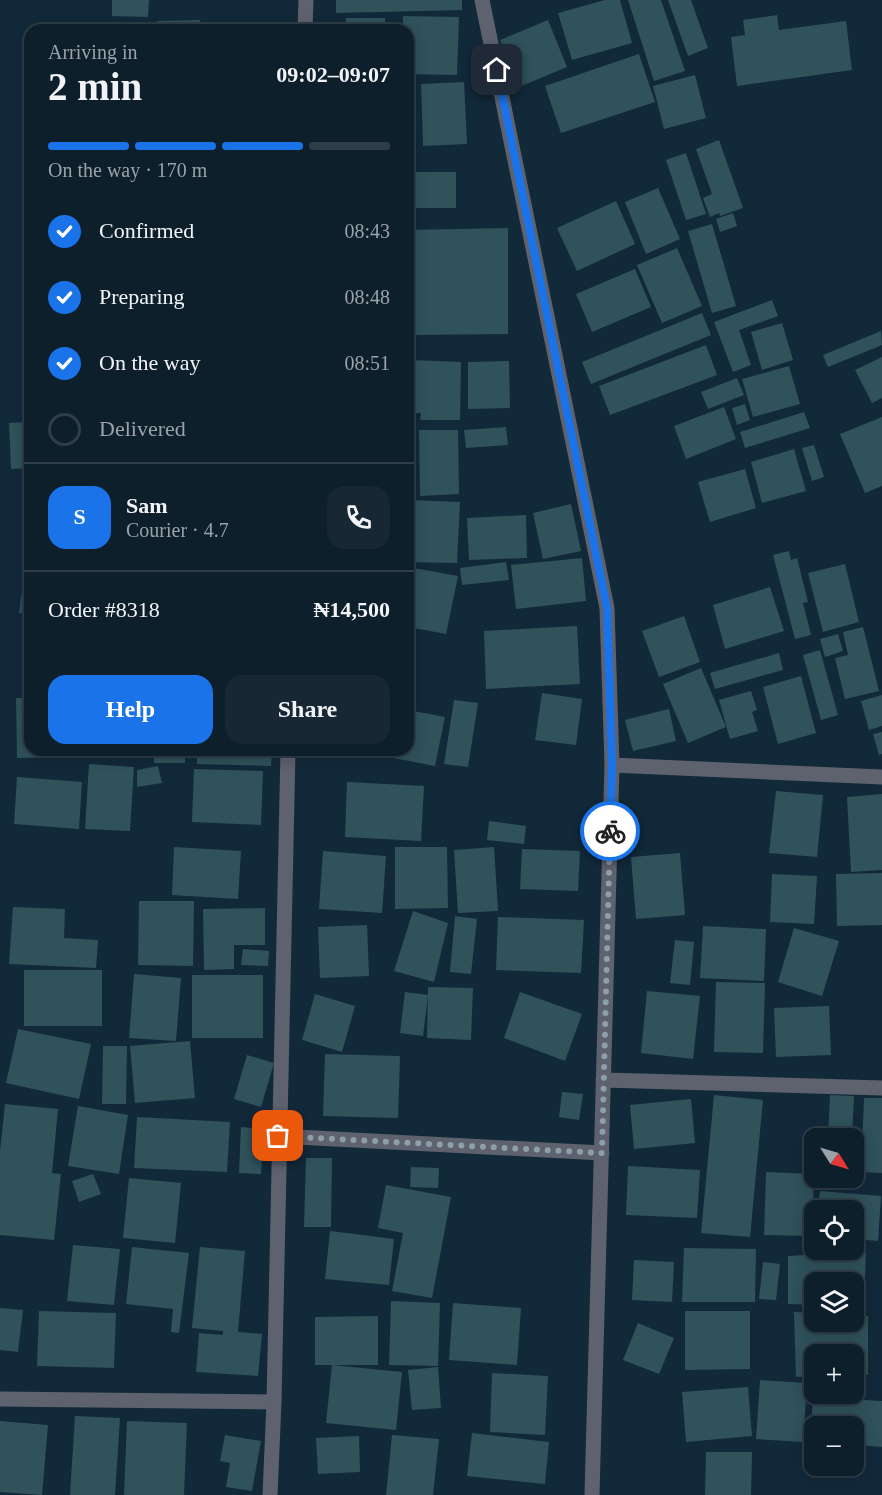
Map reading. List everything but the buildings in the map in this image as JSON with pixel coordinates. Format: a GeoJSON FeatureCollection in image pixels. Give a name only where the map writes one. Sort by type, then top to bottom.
{"type":"FeatureCollection","features":[{"type":"Feature","properties":{"kind":"street"},"geometry":{"type":"LineString","coordinates":[[305,24],[306,0]]}},
{"type":"Feature","properties":{"kind":"street"},"geometry":{"type":"LineString","coordinates":[[482,0],[607,608],[612,765],[592,1495]]}},
{"type":"Feature","properties":{"kind":"street"},"geometry":{"type":"LineString","coordinates":[[270,1495],[288,756]]}},
{"type":"Feature","properties":{"kind":"street"},"geometry":{"type":"LineString","coordinates":[[612,765],[882,777]]}},
{"type":"Feature","properties":{"kind":"street"},"geometry":{"type":"LineString","coordinates":[[603,1080],[882,1088]]}},
{"type":"Feature","properties":{"kind":"street"},"geometry":{"type":"LineString","coordinates":[[278,1136],[602,1153]]}},
{"type":"Feature","properties":{"kind":"street"},"geometry":{"type":"LineString","coordinates":[[0,1399],[274,1402]]}},
{"type":"Feature","properties":{"kind":"way so far"},"geometry":{"type":"LineString","coordinates":[[278,1136],[602,1153],[610,831]]}},
{"type":"Feature","properties":{"kind":"route"},"geometry":{"type":"LineString","coordinates":[[497,70],[607,608],[612,765],[610,831]]}}]}
